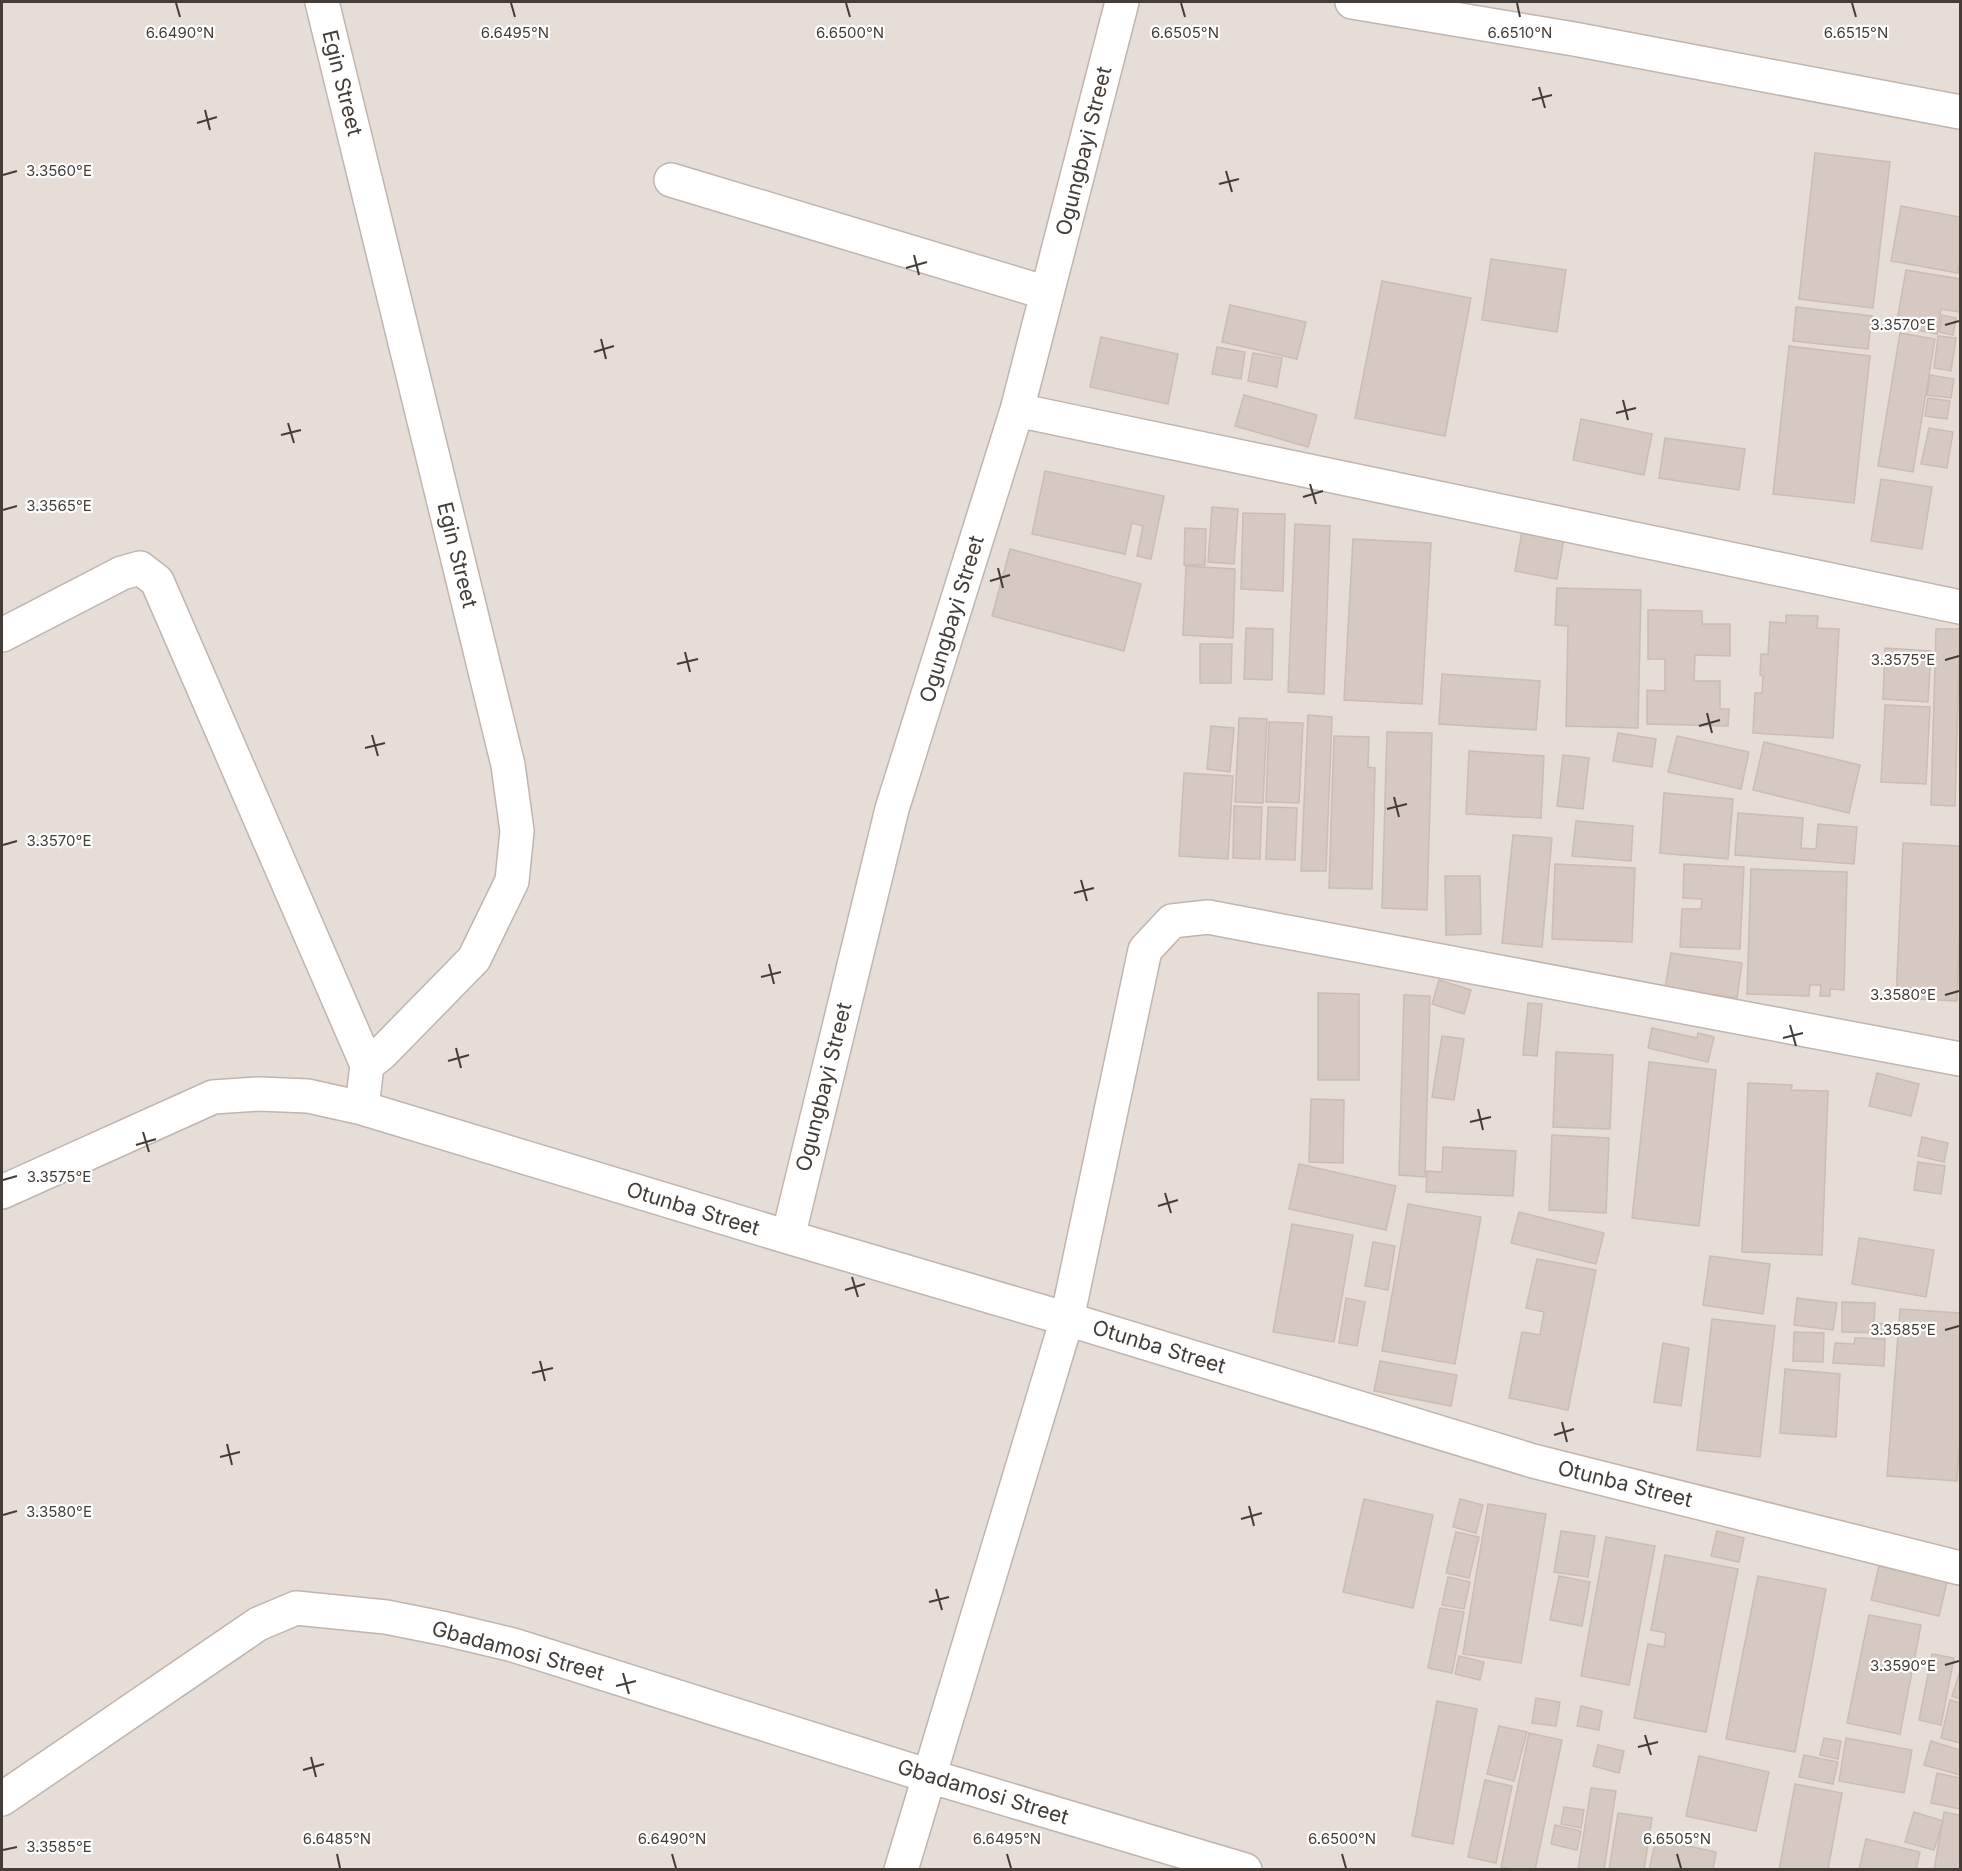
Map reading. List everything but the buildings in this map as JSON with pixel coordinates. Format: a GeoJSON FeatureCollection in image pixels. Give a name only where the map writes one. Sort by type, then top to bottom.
{"type":"FeatureCollection","features":[{"type":"Feature","properties":{"kind":"street","name":"Egin Street"},"geometry":{"type":"LineString","coordinates":[[322,2],[508,765],[517,831],[512,881],[474,959],[382,1053],[367,1065]]}},
{"type":"Feature","properties":{"kind":"street","name":"Ogungbayi Street"},"geometry":{"type":"LineString","coordinates":[[788,1237],[892,809],[1017,411],[1122,2]]}},
{"type":"Feature","properties":{"kind":"street"},"geometry":{"type":"LineString","coordinates":[[1352,2],[1574,39],[1960,112]]}},
{"type":"Feature","properties":{"kind":"street"},"geometry":{"type":"LineString","coordinates":[[670,180],[1047,293]]}},
{"type":"Feature","properties":{"kind":"street"},"geometry":{"type":"LineString","coordinates":[[1017,411],[1960,607]]}},
{"type":"Feature","properties":{"kind":"street"},"geometry":{"type":"LineString","coordinates":[[2,635],[122,573],[140,568],[157,581],[367,1065],[362,1108]]}},
{"type":"Feature","properties":{"kind":"street"},"geometry":{"type":"LineString","coordinates":[[901,1869],[1067,1318],[1145,950],[1172,921],[1208,917],[1960,1059]]}},
{"type":"Feature","properties":{"kind":"street","name":"Otunba Street"},"geometry":{"type":"LineString","coordinates":[[2,1192],[213,1097],[258,1094],[308,1096],[362,1108],[788,1237],[1067,1318],[1533,1461],[1960,1568]]}},
{"type":"Feature","properties":{"kind":"street","name":"Gbadamosi Street"},"geometry":{"type":"LineString","coordinates":[[2,1799],[258,1624],[296,1608],[386,1617],[513,1646],[929,1776],[1245,1869]]}},
{"type":"Feature","properties":{"kind":"shaded area"},"geometry":{"type":"Polygon","coordinates":[[[2,2],[1960,2],[1960,1869],[2,1869],[2,2]]]}}]}
